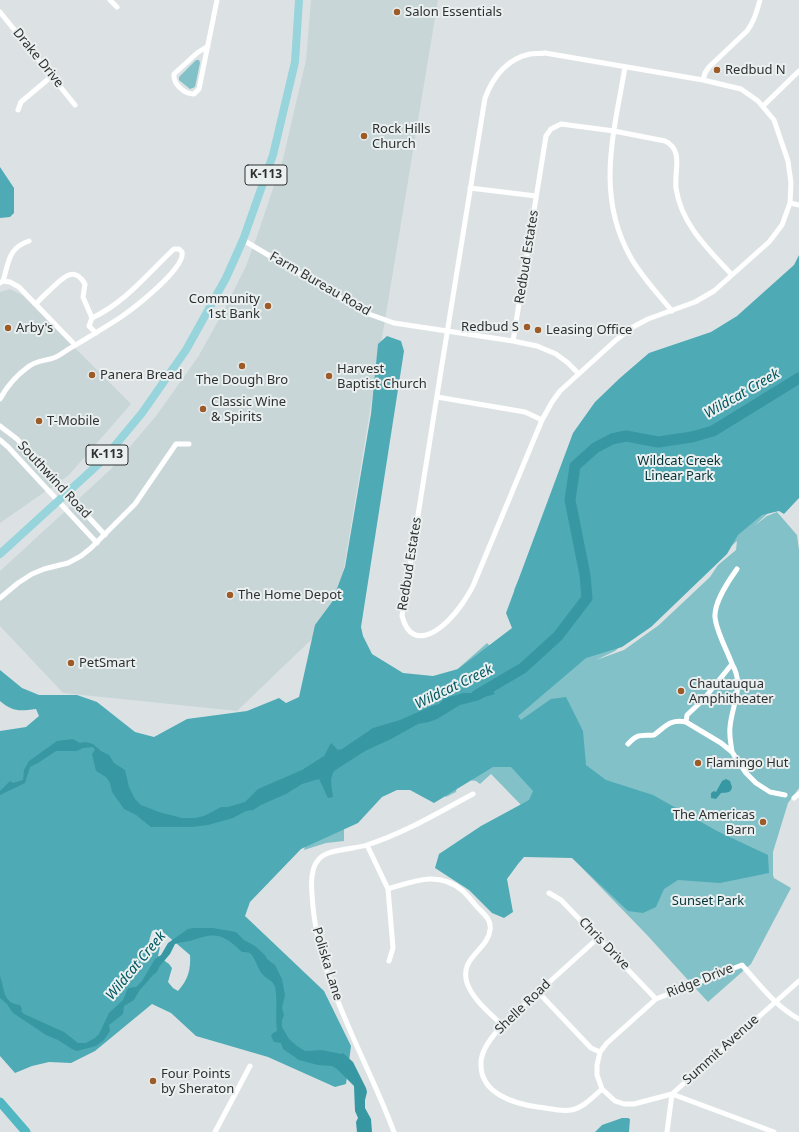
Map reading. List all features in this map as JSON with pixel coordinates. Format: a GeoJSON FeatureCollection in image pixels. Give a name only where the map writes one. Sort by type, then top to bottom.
{"type":"FeatureCollection","features":[{"type":"Feature","properties":{"kind":"highway"},"geometry":{"type":"LineString","coordinates":[[0,1102],[26,1132]]}},
{"type":"Feature","properties":{"kind":"main road","name":"K-113"},"geometry":{"type":"LineString","coordinates":[[0,554],[59,502],[103,460],[142,413],[186,350],[226,278],[243,240],[273,155],[295,62],[299,0]]}},
{"type":"Feature","properties":{"kind":"street"},"geometry":{"type":"LineString","coordinates":[[110,0],[117,7]]}},
{"type":"Feature","properties":{"kind":"street"},"geometry":{"type":"LineString","coordinates":[[208,46],[197,53],[174,74],[175,83],[187,93],[194,94],[199,89],[208,46],[217,0]]}},
{"type":"Feature","properties":{"kind":"street"},"geometry":{"type":"LineString","coordinates":[[703,80],[709,67],[747,31],[752,24],[760,0]]}},
{"type":"Feature","properties":{"kind":"street","name":"Drake Drive"},"geometry":{"type":"LineString","coordinates":[[0,12],[75,105]]}},
{"type":"Feature","properties":{"kind":"street","name":"Redbud Estates"},"geometry":{"type":"LineString","coordinates":[[545,53],[625,67],[703,80],[741,89],[763,106],[774,120],[788,160],[791,183],[790,203],[782,225],[769,242],[714,291],[694,302],[648,319],[633,327],[578,373],[560,391],[542,420],[473,586],[462,605],[432,633],[422,637],[412,634],[404,626],[402,616],[446,331],[485,98],[496,76],[507,65],[514,60],[530,54],[545,53]]}},
{"type":"Feature","properties":{"kind":"street"},"geometry":{"type":"LineString","coordinates":[[625,67],[614,131],[609,174],[611,202],[618,231],[625,247],[638,269],[672,311]]}},
{"type":"Feature","properties":{"kind":"street"},"geometry":{"type":"LineString","coordinates":[[763,106],[799,71]]}},
{"type":"Feature","properties":{"kind":"street"},"geometry":{"type":"LineString","coordinates":[[18,110],[20,102],[52,76]]}},
{"type":"Feature","properties":{"kind":"street","name":"Redbud Estates"},"geometry":{"type":"LineString","coordinates":[[513,341],[546,136],[551,129],[561,124],[614,131],[669,143],[674,148],[677,159],[676,187],[680,205],[689,226],[732,275]]}},
{"type":"Feature","properties":{"kind":"street","name":"Redbud Estates"},"geometry":{"type":"LineString","coordinates":[[470,188],[536,196]]}},
{"type":"Feature","properties":{"kind":"street"},"geometry":{"type":"LineString","coordinates":[[790,203],[799,205]]}},
{"type":"Feature","properties":{"kind":"street","name":"Farm Bureau Road"},"geometry":{"type":"LineString","coordinates":[[243,240],[366,313],[394,323],[446,331]]}},
{"type":"Feature","properties":{"kind":"street"},"geometry":{"type":"LineString","coordinates":[[29,241],[23,243],[12,251],[2,282],[10,282],[20,288],[75,345]]}},
{"type":"Feature","properties":{"kind":"street"},"geometry":{"type":"LineString","coordinates":[[0,399],[5,391],[28,366],[36,362],[56,357],[122,316],[171,274],[182,257],[182,252],[179,249],[174,249],[140,284],[104,312],[92,318]]}},
{"type":"Feature","properties":{"kind":"street"},"geometry":{"type":"LineString","coordinates":[[36,304],[62,278],[72,274],[76,275],[85,284],[86,289],[84,297],[92,318],[89,326],[96,333]]}},
{"type":"Feature","properties":{"kind":"street"},"geometry":{"type":"LineString","coordinates":[[446,331],[537,346],[556,354],[578,373]]}},
{"type":"Feature","properties":{"kind":"street"},"geometry":{"type":"LineString","coordinates":[[437,396],[525,412],[542,420]]}},
{"type":"Feature","properties":{"kind":"street","name":"Southwind Road"},"geometry":{"type":"LineString","coordinates":[[0,426],[17,439],[105,536]]}},
{"type":"Feature","properties":{"kind":"street","name":"Southwind Road"},"geometry":{"type":"LineString","coordinates":[[0,440],[97,543]]}},
{"type":"Feature","properties":{"kind":"street"},"geometry":{"type":"LineString","coordinates":[[0,598],[32,574],[44,569],[68,563],[81,556],[97,543],[135,504],[176,444],[189,444]]}},
{"type":"Feature","properties":{"kind":"street"},"geometry":{"type":"LineString","coordinates":[[732,752],[730,727],[737,692],[737,673],[732,664],[715,615],[717,606],[731,577],[737,569]]}},
{"type":"Feature","properties":{"kind":"street"},"geometry":{"type":"LineString","coordinates":[[686,722],[687,715],[703,700],[732,664]]}},
{"type":"Feature","properties":{"kind":"street"},"geometry":{"type":"LineString","coordinates":[[628,744],[636,736],[641,734],[654,735],[672,721],[686,722],[721,742],[732,752],[756,783],[770,792],[785,795]]}},
{"type":"Feature","properties":{"kind":"street","name":"Poliska Lane"},"geometry":{"type":"LineString","coordinates":[[394,1132],[375,1083],[342,1015],[319,947],[314,922],[311,880],[318,859],[325,854],[367,845],[406,829],[474,794]]}},
{"type":"Feature","properties":{"kind":"street"},"geometry":{"type":"LineString","coordinates":[[367,845],[388,889],[393,948],[389,961]]}},
{"type":"Feature","properties":{"kind":"street"},"geometry":{"type":"LineString","coordinates":[[388,889],[429,878],[443,881],[462,891],[488,919],[490,930],[488,938],[474,954],[468,964],[466,973],[467,983],[475,997],[502,1025]]}},
{"type":"Feature","properties":{"kind":"street","name":"Chris Drive"},"geometry":{"type":"LineString","coordinates":[[549,893],[561,900],[656,999]]}},
{"type":"Feature","properties":{"kind":"street","name":"Shelle Road"},"geometry":{"type":"LineString","coordinates":[[598,938],[502,1025],[490,1039],[480,1065],[483,1077],[491,1089],[512,1101],[532,1106],[572,1110],[581,1106],[602,1089]]}},
{"type":"Feature","properties":{"kind":"street","name":"Ridge Drive"},"geometry":{"type":"LineString","coordinates":[[600,1052],[607,1043],[656,999],[742,965],[776,1002],[790,1014],[799,1019]]}},
{"type":"Feature","properties":{"kind":"street","name":"Summit Avenue"},"geometry":{"type":"LineString","coordinates":[[667,1132],[672,1094],[799,981]]}},
{"type":"Feature","properties":{"kind":"street"},"geometry":{"type":"LineString","coordinates":[[538,992],[591,1048],[600,1052],[597,1065],[597,1076],[602,1089],[615,1101],[624,1104],[634,1104],[672,1094],[774,1132]]}},
{"type":"Feature","properties":{"kind":"street"},"geometry":{"type":"LineString","coordinates":[[215,1132],[250,1066]]}},
{"type":"Feature","properties":{"kind":"shaded area"},"geometry":{"type":"Polygon","coordinates":[[[311,0],[438,0],[336,616],[237,711],[63,693],[0,626],[0,571],[111,469],[156,416],[198,357],[223,312],[246,266],[283,159],[306,60],[311,0]]]}},
{"type":"Feature","properties":{"kind":"shaded area"},"geometry":{"type":"Polygon","coordinates":[[[10,289],[22,295],[131,404],[69,475],[0,523],[0,292],[10,289]]]}},
{"type":"Feature","properties":{"kind":"shaded area"},"geometry":{"type":"Polygon","coordinates":[[[488,685],[495,694],[460,705],[437,719],[418,724],[365,751],[334,771],[331,781],[333,797],[328,798],[319,779],[302,784],[286,794],[233,818],[208,825],[192,827],[151,827],[136,815],[124,809],[112,792],[110,783],[106,777],[96,771],[92,754],[95,750],[93,747],[83,748],[77,751],[56,751],[30,767],[25,783],[0,795],[0,791],[10,781],[13,783],[23,780],[24,770],[29,761],[57,741],[73,739],[80,743],[85,742],[93,744],[101,751],[109,755],[114,763],[125,770],[129,787],[135,799],[141,805],[159,812],[182,818],[204,816],[221,807],[228,807],[245,802],[258,789],[302,770],[324,756],[331,743],[338,750],[342,749],[373,728],[400,720],[439,704],[445,698],[464,693],[472,693],[488,685]]]}},
{"type":"Feature","properties":{"kind":"shaded area"},"geometry":{"type":"Polygon","coordinates":[[[726,779],[730,781],[732,787],[731,791],[721,793],[716,799],[711,798],[711,793],[714,791],[716,792],[722,781],[726,779]]]}},
{"type":"Feature","properties":{"kind":"shaded area"},"geometry":{"type":"Polygon","coordinates":[[[213,928],[236,932],[244,940],[255,946],[275,965],[282,979],[285,995],[282,1008],[284,1015],[282,1027],[289,1039],[305,1051],[322,1050],[341,1054],[343,1053],[353,1062],[366,1088],[365,1108],[371,1119],[372,1132],[357,1132],[356,1122],[358,1118],[355,1111],[354,1086],[337,1069],[332,1066],[318,1065],[299,1060],[283,1049],[281,1043],[274,1042],[271,1036],[277,1031],[275,987],[272,981],[262,974],[251,954],[248,952],[242,952],[224,938],[218,936],[206,936],[175,944],[170,954],[159,967],[157,972],[139,991],[134,1000],[124,1006],[123,1014],[109,1025],[110,1031],[104,1040],[96,1046],[77,1051],[72,1049],[58,1040],[46,1035],[13,1013],[7,1004],[0,998],[0,976],[5,995],[14,1004],[20,1005],[22,1009],[21,1011],[24,1014],[64,1032],[78,1043],[86,1043],[99,1034],[109,1013],[123,1000],[128,988],[136,987],[142,981],[155,959],[161,955],[168,943],[188,929],[213,928]]]}},
{"type":"Feature","properties":{"kind":"green space"},"geometry":{"type":"Polygon","coordinates":[[[196,60],[199,60],[200,63],[195,87],[190,89],[179,80],[179,77],[196,60]]]}},
{"type":"Feature","properties":{"kind":"green space"},"geometry":{"type":"Polygon","coordinates":[[[0,167],[14,188],[14,213],[10,217],[0,218],[0,167]]]}},
{"type":"Feature","properties":{"kind":"green space","name":"Wildcat Creek Linear Park"},"geometry":{"type":"Polygon","coordinates":[[[799,255],[799,498],[784,514],[779,511],[762,515],[738,535],[727,554],[651,627],[622,647],[586,658],[518,716],[521,720],[551,699],[566,697],[583,731],[586,765],[606,780],[653,795],[719,832],[768,855],[769,873],[720,883],[678,880],[664,889],[656,907],[643,913],[628,911],[572,858],[524,857],[507,879],[513,912],[504,918],[492,913],[469,890],[435,868],[439,854],[481,826],[529,800],[533,791],[511,767],[493,767],[434,803],[410,790],[397,790],[382,797],[358,823],[301,849],[250,902],[245,916],[324,991],[351,1046],[346,1084],[335,1087],[268,1057],[196,1036],[171,1013],[152,1004],[95,1051],[71,1063],[49,1062],[32,1066],[15,1073],[0,1056],[0,731],[26,727],[39,716],[36,709],[16,710],[0,701],[0,670],[22,688],[39,695],[77,695],[97,702],[135,732],[154,737],[187,719],[247,711],[279,698],[286,703],[299,697],[315,625],[332,602],[345,567],[371,414],[378,344],[387,336],[401,341],[404,351],[361,627],[363,636],[372,654],[403,673],[433,676],[458,669],[512,628],[506,613],[573,433],[595,402],[649,353],[711,332],[737,316],[794,265],[799,255]],[[152,931],[149,941],[160,947],[158,956],[172,968],[168,982],[178,991],[188,974],[190,955],[163,932],[152,931]]]}},
{"type":"Feature","properties":{"kind":"green space"},"geometry":{"type":"Polygon","coordinates":[[[577,448],[799,485],[754,526],[767,516],[777,512],[797,535],[799,550],[799,788],[788,803],[773,852],[774,878],[791,888],[751,964],[708,1002],[647,935],[491,774],[480,784],[476,781],[468,780],[457,787],[456,792],[446,797],[417,765],[344,828],[344,841],[326,843],[304,850],[320,790],[397,687],[453,673],[487,643],[493,649],[535,613],[514,590],[577,448]],[[737,541],[615,651],[596,660],[624,650],[659,625],[710,577],[718,565],[736,550],[737,541]]]}},
{"type":"Feature","properties":{"kind":"green space"},"geometry":{"type":"Polygon","coordinates":[[[622,1118],[630,1119],[629,1132],[595,1132],[602,1125],[622,1118]]]}},
{"type":"Feature","properties":{"kind":"waterway","name":"Wildcat Creek"},"geometry":{"type":"LineString","coordinates":[[477,695],[523,668],[558,636],[587,598],[585,575],[570,500],[575,466],[595,448],[612,439],[626,436],[658,442],[692,437],[713,431],[799,378]]}},
{"type":"Feature","properties":{"kind":"place","name":"Salon Essentials"},"geometry":{"type":"Point","coordinates":[397,12]}},
{"type":"Feature","properties":{"kind":"place","name":"Redbud N"},"geometry":{"type":"Point","coordinates":[717,70]}},
{"type":"Feature","properties":{"kind":"place","name":"Rock Hills Church"},"geometry":{"type":"Point","coordinates":[364,136]}},
{"type":"Feature","properties":{"kind":"place","name":"Community 1st Bank"},"geometry":{"type":"Point","coordinates":[268,306]}},
{"type":"Feature","properties":{"kind":"place","name":"Redbud S"},"geometry":{"type":"Point","coordinates":[527,327]}},
{"type":"Feature","properties":{"kind":"place","name":"Arby's"},"geometry":{"type":"Point","coordinates":[8,328]}},
{"type":"Feature","properties":{"kind":"place","name":"Leasing Office"},"geometry":{"type":"Point","coordinates":[538,330]}},
{"type":"Feature","properties":{"kind":"place","name":"The Dough Bro"},"geometry":{"type":"Point","coordinates":[242,366]}},
{"type":"Feature","properties":{"kind":"place","name":"Panera Bread"},"geometry":{"type":"Point","coordinates":[92,375]}},
{"type":"Feature","properties":{"kind":"place","name":"Harvest Baptist Church"},"geometry":{"type":"Point","coordinates":[329,376]}},
{"type":"Feature","properties":{"kind":"place","name":"Classic Wine & Spirits"},"geometry":{"type":"Point","coordinates":[203,409]}},
{"type":"Feature","properties":{"kind":"place","name":"T-Mobile"},"geometry":{"type":"Point","coordinates":[39,421]}},
{"type":"Feature","properties":{"kind":"place","name":"The Home Depot"},"geometry":{"type":"Point","coordinates":[230,595]}},
{"type":"Feature","properties":{"kind":"place","name":"PetSmart"},"geometry":{"type":"Point","coordinates":[71,663]}},
{"type":"Feature","properties":{"kind":"place","name":"Chautauqua Amphitheater"},"geometry":{"type":"Point","coordinates":[681,691]}},
{"type":"Feature","properties":{"kind":"place","name":"Flamingo Hut"},"geometry":{"type":"Point","coordinates":[698,763]}},
{"type":"Feature","properties":{"kind":"place","name":"The Americas Barn"},"geometry":{"type":"Point","coordinates":[763,822]}},
{"type":"Feature","properties":{"kind":"place","name":"Four Points by Sheraton"},"geometry":{"type":"Point","coordinates":[153,1081]}},
{"type":"Feature","properties":{"kind":"park label","name":"Sunset Park"},"geometry":{"type":"Point","coordinates":[708,901]}}]}
